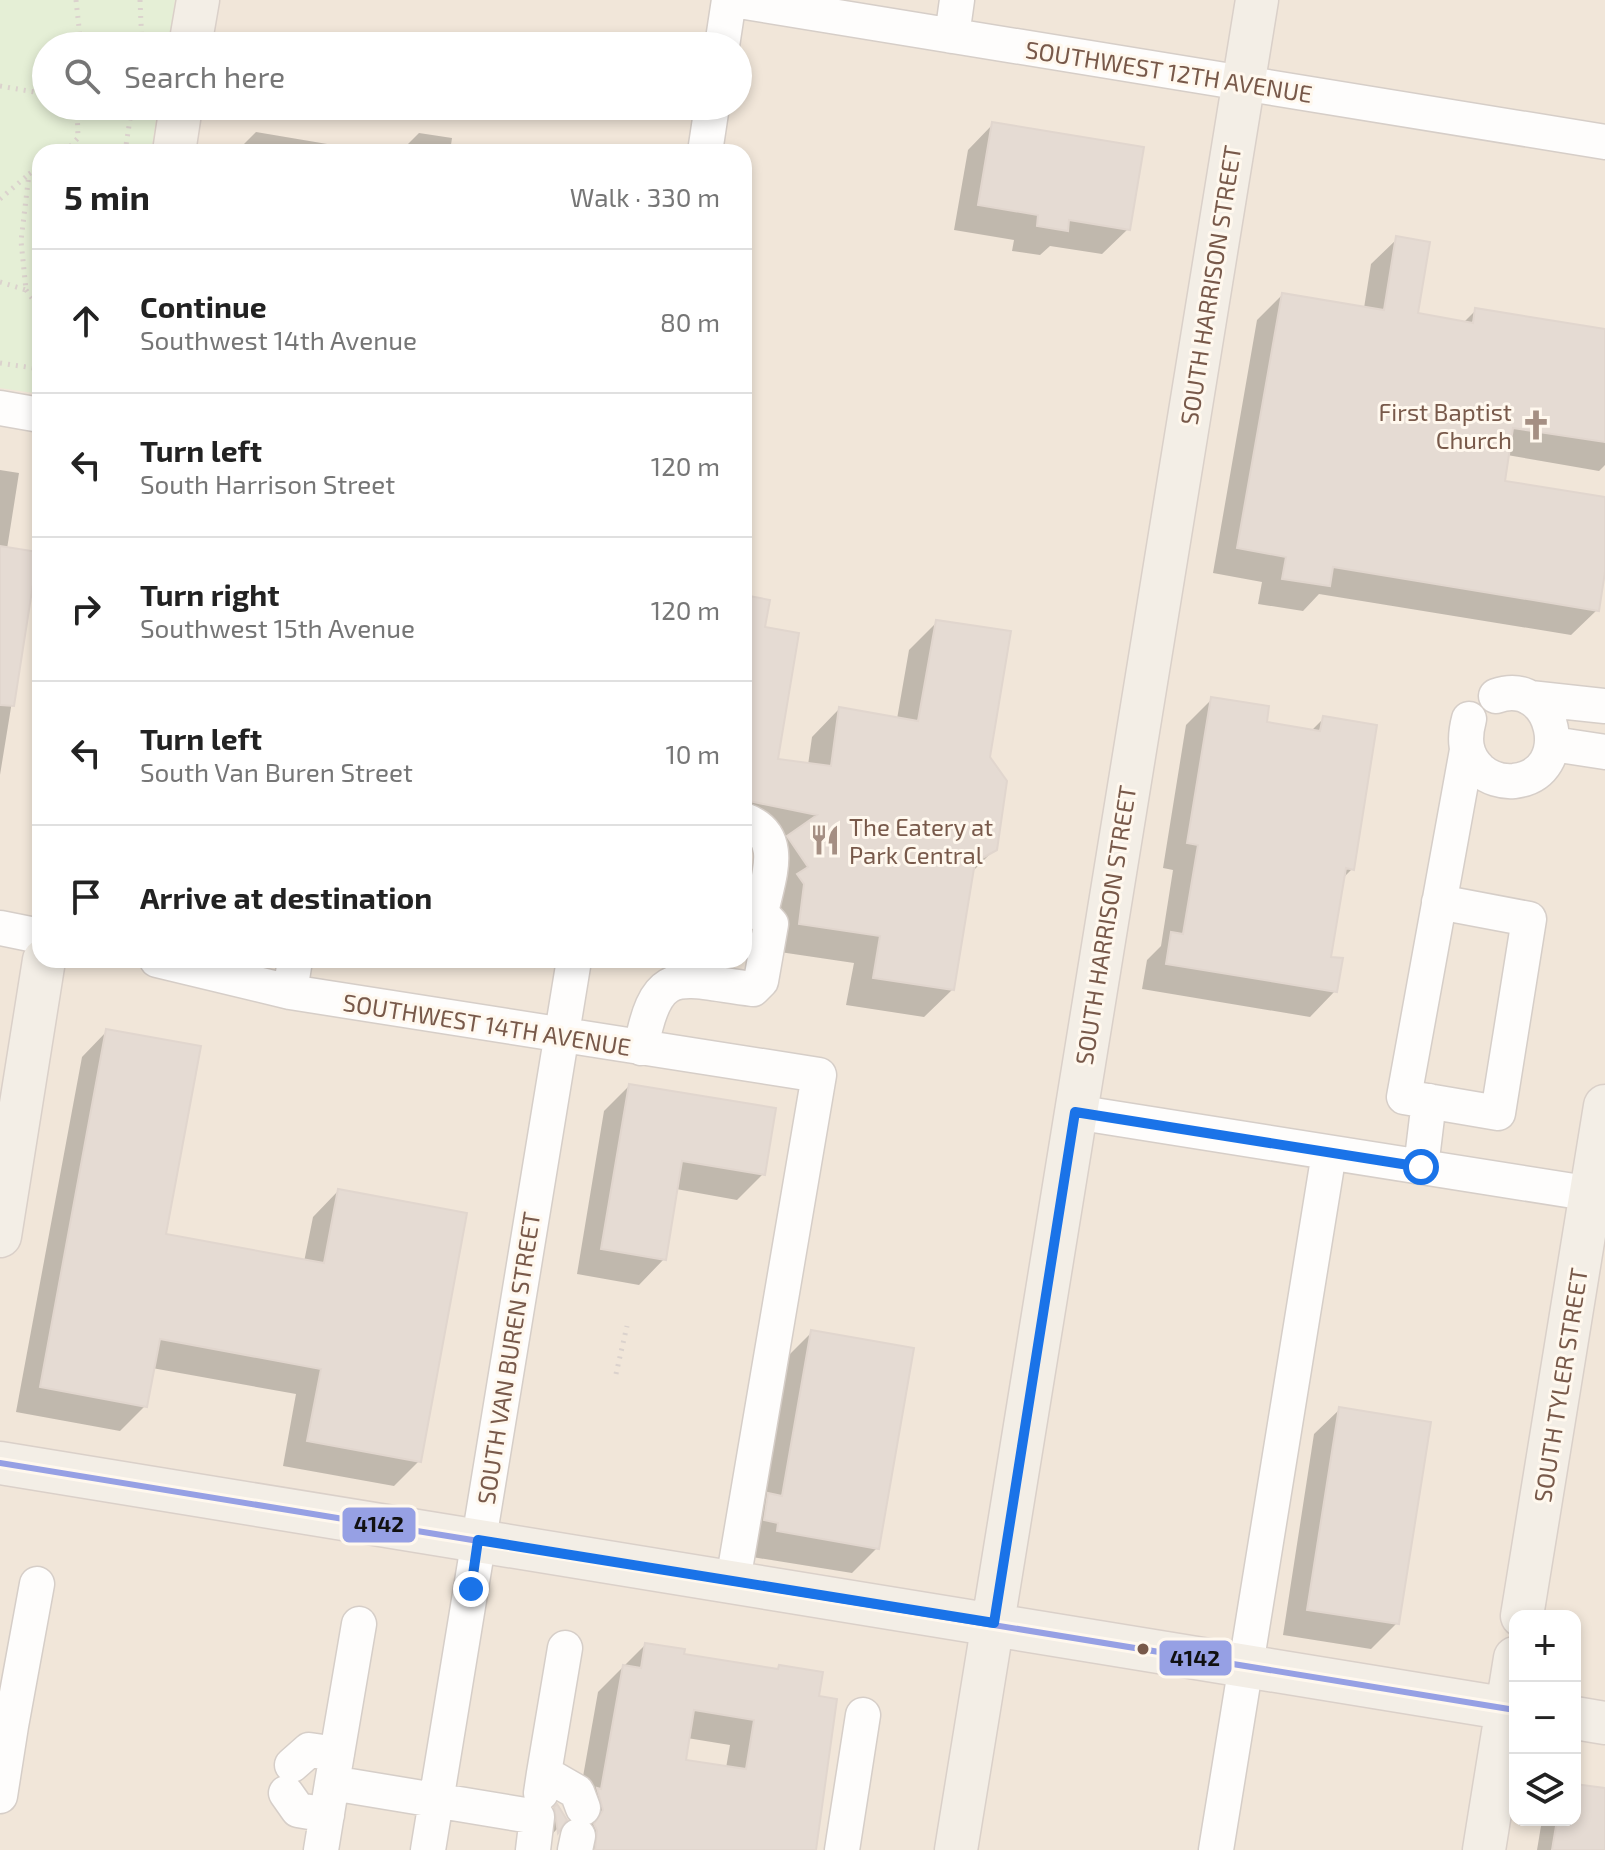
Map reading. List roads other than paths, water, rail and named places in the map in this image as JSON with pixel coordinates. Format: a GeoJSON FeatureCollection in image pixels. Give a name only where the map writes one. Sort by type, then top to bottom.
{"type":"FeatureCollection","features":[{"type":"Feature","properties":{"kind":"main road"},"geometry":{"type":"LineString","coordinates":[[192,32],[198,0]]}},
{"type":"Feature","properties":{"kind":"main road","name":"SOUTH HARRISON STREET"},"geometry":{"type":"LineString","coordinates":[[956,1850],[1257,0]]}},
{"type":"Feature","properties":{"kind":"main road"},"geometry":{"type":"LineString","coordinates":[[175,144],[179,120]]}},
{"type":"Feature","properties":{"kind":"main road"},"geometry":{"type":"LineString","coordinates":[[0,1236],[43,968]]}},
{"type":"Feature","properties":{"kind":"main road","name":"SOUTH TYLER STREET"},"geometry":{"type":"LineString","coordinates":[[1523,1610],[1598,1195],[1605,1106]]}},
{"type":"Feature","properties":{"kind":"main road"},"geometry":{"type":"LineString","coordinates":[[0,1463],[1247,1664],[1509,1710]]}},
{"type":"Feature","properties":{"kind":"main road"},"geometry":{"type":"LineString","coordinates":[[1581,1719],[1605,1723]]}},
{"type":"Feature","properties":{"kind":"main road"},"geometry":{"type":"LineString","coordinates":[[1484,1850],[1509,1720]]}},
{"type":"Feature","properties":{"kind":"street","name":"SOUTHWEST 12TH AVENUE"},"geometry":{"type":"LineString","coordinates":[[731,0],[1605,142]]}},
{"type":"Feature","properties":{"kind":"street"},"geometry":{"type":"LineString","coordinates":[[725,32],[731,0]]}},
{"type":"Feature","properties":{"kind":"street"},"geometry":{"type":"LineString","coordinates":[[952,36],[957,0]]}},
{"type":"Feature","properties":{"kind":"street"},"geometry":{"type":"LineString","coordinates":[[706,144],[710,120]]}},
{"type":"Feature","properties":{"kind":"street"},"geometry":{"type":"LineString","coordinates":[[0,408],[32,414]]}},
{"type":"Feature","properties":{"kind":"street"},"geometry":{"type":"LineString","coordinates":[[1496,696],[1516,694],[1605,706]]}},
{"type":"Feature","properties":{"kind":"street"},"geometry":{"type":"LineString","coordinates":[[1439,902],[1529,919],[1498,1113],[1404,1097],[1468,735],[1484,773],[1510,781],[1537,772],[1547,761],[1553,744],[1550,720],[1530,698]]}},
{"type":"Feature","properties":{"kind":"street"},"geometry":{"type":"LineString","coordinates":[[1553,744],[1605,752]]}},
{"type":"Feature","properties":{"kind":"street"},"geometry":{"type":"LineString","coordinates":[[641,1048],[653,997],[670,983],[689,981],[753,989],[761,981],[771,924],[753,911],[772,853],[770,840],[760,826],[752,823]]}},
{"type":"Feature","properties":{"kind":"street"},"geometry":{"type":"LineString","coordinates":[[0,928],[32,934]]}},
{"type":"Feature","properties":{"kind":"street","name":"SOUTHWEST 14TH AVENUE"},"geometry":{"type":"LineString","coordinates":[[224,968],[292,976],[560,1036],[819,1075],[733,1581]]}},
{"type":"Feature","properties":{"kind":"street","name":"SOUTH VAN BUREN STREET"},"geometry":{"type":"LineString","coordinates":[[428,1850],[573,968]]}},
{"type":"Feature","properties":{"kind":"street"},"geometry":{"type":"LineString","coordinates":[[1421,1167],[1429,1101]]}},
{"type":"Feature","properties":{"kind":"street"},"geometry":{"type":"LineString","coordinates":[[1075,1112],[1598,1195]]}},
{"type":"Feature","properties":{"kind":"street"},"geometry":{"type":"LineString","coordinates":[[1216,1850],[1329,1153]]}},
{"type":"Feature","properties":{"kind":"street"},"geometry":{"type":"LineString","coordinates":[[0,1796],[5,1725],[37,1584]]}},
{"type":"Feature","properties":{"kind":"street"},"geometry":{"type":"LineString","coordinates":[[321,1850],[359,1624]]}},
{"type":"Feature","properties":{"kind":"street"},"geometry":{"type":"LineString","coordinates":[[332,1784],[298,1810],[289,1779],[309,1750],[332,1784],[436,1801],[535,1834],[565,1648]]}},
{"type":"Feature","properties":{"kind":"street"},"geometry":{"type":"LineString","coordinates":[[842,1850],[863,1715]]}},
{"type":"Feature","properties":{"kind":"street"},"geometry":{"type":"LineString","coordinates":[[544,1773],[577,1792],[578,1831]]}},
{"type":"Feature","properties":{"kind":"place","name":"First Baptist Church"},"geometry":{"type":"Point","coordinates":[1536,425]}},
{"type":"Feature","properties":{"kind":"place","name":"The Eatery at Park Central"},"geometry":{"type":"Point","coordinates":[825,840]}}]}
